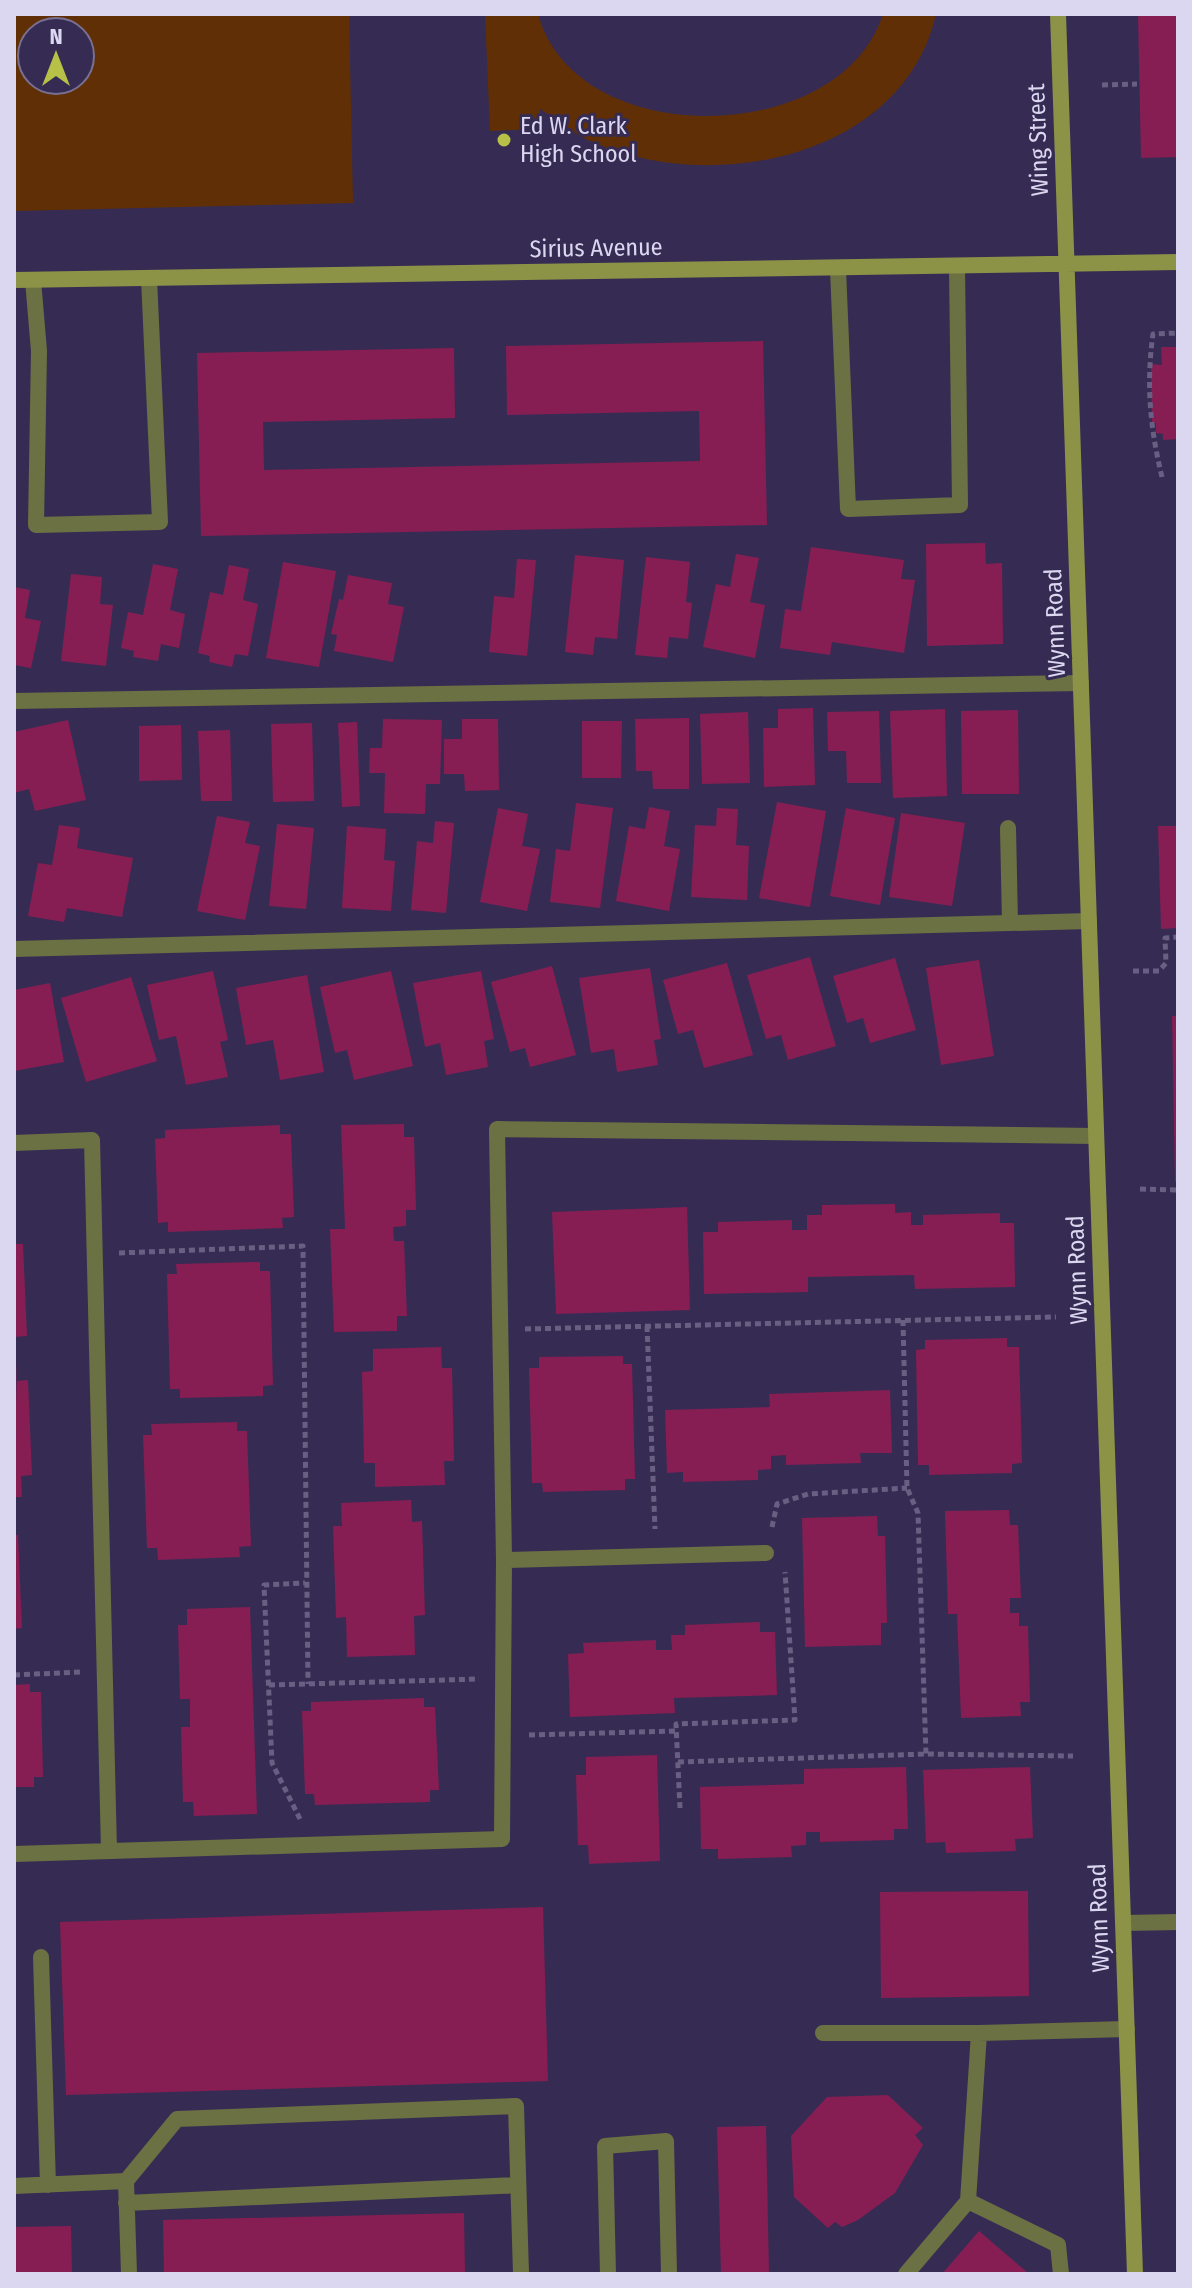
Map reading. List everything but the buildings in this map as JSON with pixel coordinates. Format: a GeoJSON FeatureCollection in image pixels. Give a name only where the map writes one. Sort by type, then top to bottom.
{"type":"FeatureCollection","features":[{"type":"Feature","properties":{"kind":"street","name":"Wing Street"},"geometry":{"type":"LineString","coordinates":[[1058,14],[1067,265]]}},
{"type":"Feature","properties":{"kind":"street","name":"Sirius Avenue"},"geometry":{"type":"LineString","coordinates":[[14,280],[1178,262]]}},
{"type":"Feature","properties":{"kind":"street","name":"Wynn Road"},"geometry":{"type":"LineString","coordinates":[[1067,265],[1135,2274]]}},
{"type":"Feature","properties":{"kind":"lane"},"geometry":{"type":"LineString","coordinates":[[838,269],[848,509],[960,505],[957,267]]}},
{"type":"Feature","properties":{"kind":"lane"},"geometry":{"type":"LineString","coordinates":[[33,280],[39,351],[36,525],[160,522],[149,278]]}},
{"type":"Feature","properties":{"kind":"lane"},"geometry":{"type":"LineString","coordinates":[[14,701],[1081,683]]}},
{"type":"Feature","properties":{"kind":"lane"},"geometry":{"type":"LineString","coordinates":[[1008,828],[1010,923]]}},
{"type":"Feature","properties":{"kind":"lane"},"geometry":{"type":"LineString","coordinates":[[14,949],[1089,921]]}},
{"type":"Feature","properties":{"kind":"lane"},"geometry":{"type":"LineString","coordinates":[[14,1854],[502,1839],[504,1560],[497,1129],[1096,1136]]}},
{"type":"Feature","properties":{"kind":"lane"},"geometry":{"type":"LineString","coordinates":[[14,1143],[92,1140],[109,1851]]}},
{"type":"Feature","properties":{"kind":"lane"},"geometry":{"type":"LineString","coordinates":[[504,1560],[766,1553]]}},
{"type":"Feature","properties":{"kind":"lane"},"geometry":{"type":"LineString","coordinates":[[1124,1923],[1178,1922]]}},
{"type":"Feature","properties":{"kind":"lane"},"geometry":{"type":"LineString","coordinates":[[41,1957],[48,2185]]}},
{"type":"Feature","properties":{"kind":"lane"},"geometry":{"type":"LineString","coordinates":[[823,2033],[1127,2029]]}},
{"type":"Feature","properties":{"kind":"lane"},"geometry":{"type":"LineString","coordinates":[[906,2274],[968,2201],[979,2033]]}},
{"type":"Feature","properties":{"kind":"lane"},"geometry":{"type":"LineString","coordinates":[[129,2274],[126,2181],[177,2119],[516,2106],[521,2274]]}},
{"type":"Feature","properties":{"kind":"lane"},"geometry":{"type":"LineString","coordinates":[[608,2274],[605,2146],[666,2141],[669,2274]]}},
{"type":"Feature","properties":{"kind":"lane"},"geometry":{"type":"LineString","coordinates":[[14,2186],[126,2181]]}},
{"type":"Feature","properties":{"kind":"lane"},"geometry":{"type":"LineString","coordinates":[[126,2203],[518,2185]]}},
{"type":"Feature","properties":{"kind":"lane"},"geometry":{"type":"LineString","coordinates":[[968,2201],[1058,2245],[1061,2274]]}},
{"type":"Feature","properties":{"kind":"path"},"geometry":{"type":"LineString","coordinates":[[1102,85],[1137,84]]}},
{"type":"Feature","properties":{"kind":"path"},"geometry":{"type":"LineString","coordinates":[[1162,477],[1150,425],[1149,365],[1153,334],[1178,333]]}},
{"type":"Feature","properties":{"kind":"path"},"geometry":{"type":"LineString","coordinates":[[1133,971],[1159,971],[1166,963],[1165,938],[1178,937]]}},
{"type":"Feature","properties":{"kind":"path"},"geometry":{"type":"LineString","coordinates":[[1140,1189],[1178,1190]]}},
{"type":"Feature","properties":{"kind":"path"},"geometry":{"type":"LineString","coordinates":[[95,1254],[303,1246],[308,1684]]}},
{"type":"Feature","properties":{"kind":"path"},"geometry":{"type":"LineString","coordinates":[[500,1330],[1056,1317]]}},
{"type":"Feature","properties":{"kind":"path"},"geometry":{"type":"LineString","coordinates":[[903,1320],[907,1488],[918,1513],[926,1754]]}},
{"type":"Feature","properties":{"kind":"path"},"geometry":{"type":"LineString","coordinates":[[647,1326],[656,1556]]}},
{"type":"Feature","properties":{"kind":"path"},"geometry":{"type":"LineString","coordinates":[[680,1808],[676,1724],[795,1720],[785,1570],[766,1553],[777,1504],[808,1494],[907,1488]]}},
{"type":"Feature","properties":{"kind":"path"},"geometry":{"type":"LineString","coordinates":[[305,1583],[264,1585],[272,1763],[313,1845]]}},
{"type":"Feature","properties":{"kind":"path"},"geometry":{"type":"LineString","coordinates":[[14,1675],[105,1671]]}},
{"type":"Feature","properties":{"kind":"path"},"geometry":{"type":"LineString","coordinates":[[269,1685],[503,1678]]}},
{"type":"Feature","properties":{"kind":"path"},"geometry":{"type":"LineString","coordinates":[[502,1735],[676,1731]]}},
{"type":"Feature","properties":{"kind":"path"},"geometry":{"type":"LineString","coordinates":[[678,1762],[926,1754],[1073,1756]]}},
{"type":"Feature","properties":{"kind":"shaded area"},"geometry":{"type":"Polygon","coordinates":[[[14,14],[349,14],[353,203],[14,211],[14,14]]]}},
{"type":"Feature","properties":{"kind":"shaded area"},"geometry":{"type":"Polygon","coordinates":[[[485,14],[538,14],[562,59],[602,91],[652,110],[709,116],[765,109],[817,90],[858,58],[883,14],[936,14],[916,64],[884,103],[842,133],[794,153],[741,163],[687,164],[634,156],[586,139],[540,109],[540,129],[490,131],[485,14]]]}},
{"type":"Feature","properties":{"kind":"place","name":"Ed W. Clark High School"},"geometry":{"type":"Point","coordinates":[504,140]}}]}
